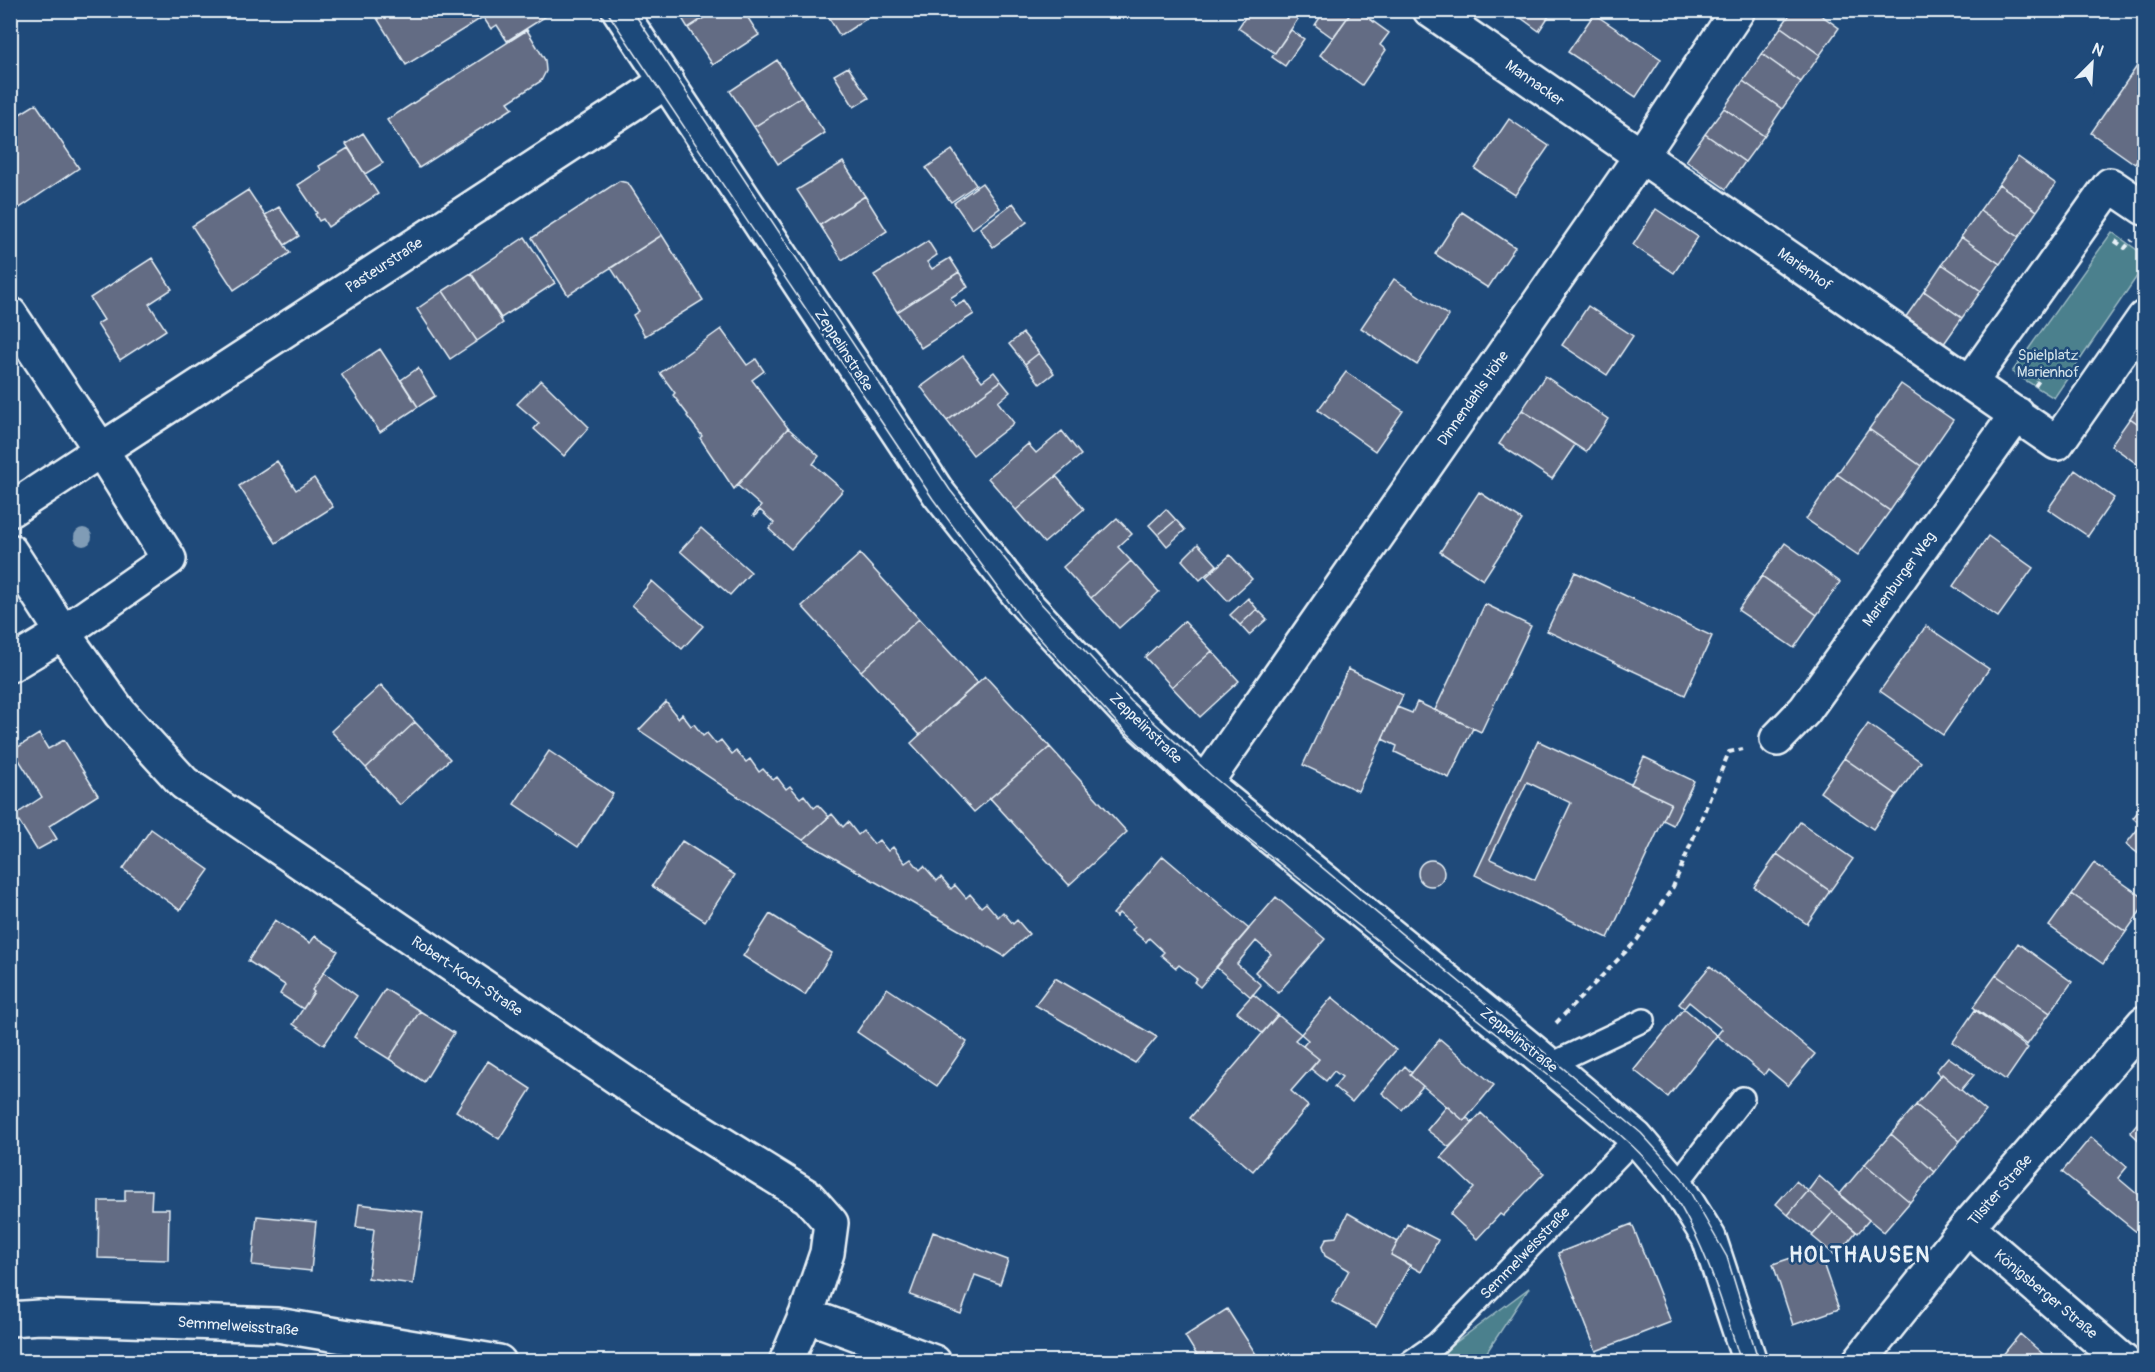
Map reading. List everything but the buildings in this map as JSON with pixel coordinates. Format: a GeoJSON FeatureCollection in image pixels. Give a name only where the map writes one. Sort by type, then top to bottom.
{"type":"FeatureCollection","features":[{"type":"Feature","properties":{"kind":"street","name":"Zeppelinstraße"},"geometry":{"type":"LineString","coordinates":[[619,10],[939,494],[1026,604],[1124,709],[1203,782],[1636,1138],[1676,1185],[1709,1238],[1750,1362]]}},
{"type":"Feature","properties":{"kind":"street","name":"Mannacker"},"geometry":{"type":"LineString","coordinates":[[1430,10],[1641,156]]}},
{"type":"Feature","properties":{"kind":"street","name":"Dinnendahls Höhe"},"geometry":{"type":"LineString","coordinates":[[1203,782],[1211,775],[1641,156],[1738,10]]}},
{"type":"Feature","properties":{"kind":"street","name":"Pasteurstraße"},"geometry":{"type":"LineString","coordinates":[[100,450],[667,81]]}},
{"type":"Feature","properties":{"kind":"street","name":"Marienhof"},"geometry":{"type":"LineString","coordinates":[[1641,156],[2057,442],[2145,318]]}},
{"type":"Feature","properties":{"kind":"street"},"geometry":{"type":"LineString","coordinates":[[1970,383],[2110,186],[2145,208]]}},
{"type":"Feature","properties":{"kind":"street"},"geometry":{"type":"LineString","coordinates":[[10,315],[169,559],[63,633],[10,665]]}},
{"type":"Feature","properties":{"kind":"street","name":"Marienburger Weg"},"geometry":{"type":"LineString","coordinates":[[1777,739],[1805,710],[2016,414]]}},
{"type":"Feature","properties":{"kind":"street"},"geometry":{"type":"LineString","coordinates":[[10,510],[100,450]]}},
{"type":"Feature","properties":{"kind":"street","name":"Robert-Koch-Straße"},"geometry":{"type":"LineString","coordinates":[[10,551],[63,633],[120,713],[184,783],[633,1088],[808,1197],[831,1223],[827,1253],[806,1315]]}},
{"type":"Feature","properties":{"kind":"street","name":"Tilsiter Straße"},"geometry":{"type":"LineString","coordinates":[[1859,1362],[1967,1227],[2145,1023]]}},
{"type":"Feature","properties":{"kind":"street","name":"Königsberger Straße"},"geometry":{"type":"LineString","coordinates":[[1967,1227],[2124,1362]]}},
{"type":"Feature","properties":{"kind":"street"},"geometry":{"type":"LineString","coordinates":[[786,1362],[806,1315],[934,1362]]}},
{"type":"Feature","properties":{"kind":"street","name":"Semmelweisstraße"},"geometry":{"type":"LineString","coordinates":[[10,1319],[39,1317],[277,1325],[499,1362]]}},
{"type":"Feature","properties":{"kind":"lane"},"geometry":{"type":"LineString","coordinates":[[1539,1057],[1644,1020]]}},
{"type":"Feature","properties":{"kind":"lane"},"geometry":{"type":"LineString","coordinates":[[1676,1185],[1743,1098]]}},
{"type":"Feature","properties":{"kind":"lane","name":"Semmelweisstraße"},"geometry":{"type":"LineString","coordinates":[[1410,1362],[1436,1344],[1636,1138]]}},
{"type":"Feature","properties":{"kind":"path"},"geometry":{"type":"LineString","coordinates":[[2112,240],[2125,248],[2133,238]]}},
{"type":"Feature","properties":{"kind":"path"},"geometry":{"type":"LineString","coordinates":[[2016,414],[2040,379],[2025,369],[2032,359]]}},
{"type":"Feature","properties":{"kind":"path"},"geometry":{"type":"LineString","coordinates":[[1539,1057],[1637,940],[1673,887],[1729,752],[1777,739]]}},
{"type":"Feature","properties":{"kind":"green space","name":"Spielplatz Marienhof"},"geometry":{"type":"Polygon","coordinates":[[[2112,232],[2144,255],[2144,266],[2054,398],[2012,372],[2112,232]]]}},
{"type":"Feature","properties":{"kind":"green space"},"geometry":{"type":"Polygon","coordinates":[[[1529,1288],[1481,1361],[1431,1361],[1529,1288]]]}},
{"type":"Feature","properties":{"kind":"tram line"},"geometry":{"type":"LineString","coordinates":[[606,10],[933,499],[1020,617],[1120,726],[1192,794],[1596,1113],[1641,1154],[1664,1181],[1690,1223],[1710,1268],[1741,1362]]}},
{"type":"Feature","properties":{"kind":"tram line"},"geometry":{"type":"LineString","coordinates":[[632,10],[950,490],[1037,599],[1131,701],[1211,775],[1641,1133],[1682,1178],[1727,1257],[1759,1362]]}},
{"type":"Feature","properties":{"kind":"district","name":"HOLTHAUSEN"},"geometry":{"type":"Point","coordinates":[1860,1255]}}]}
